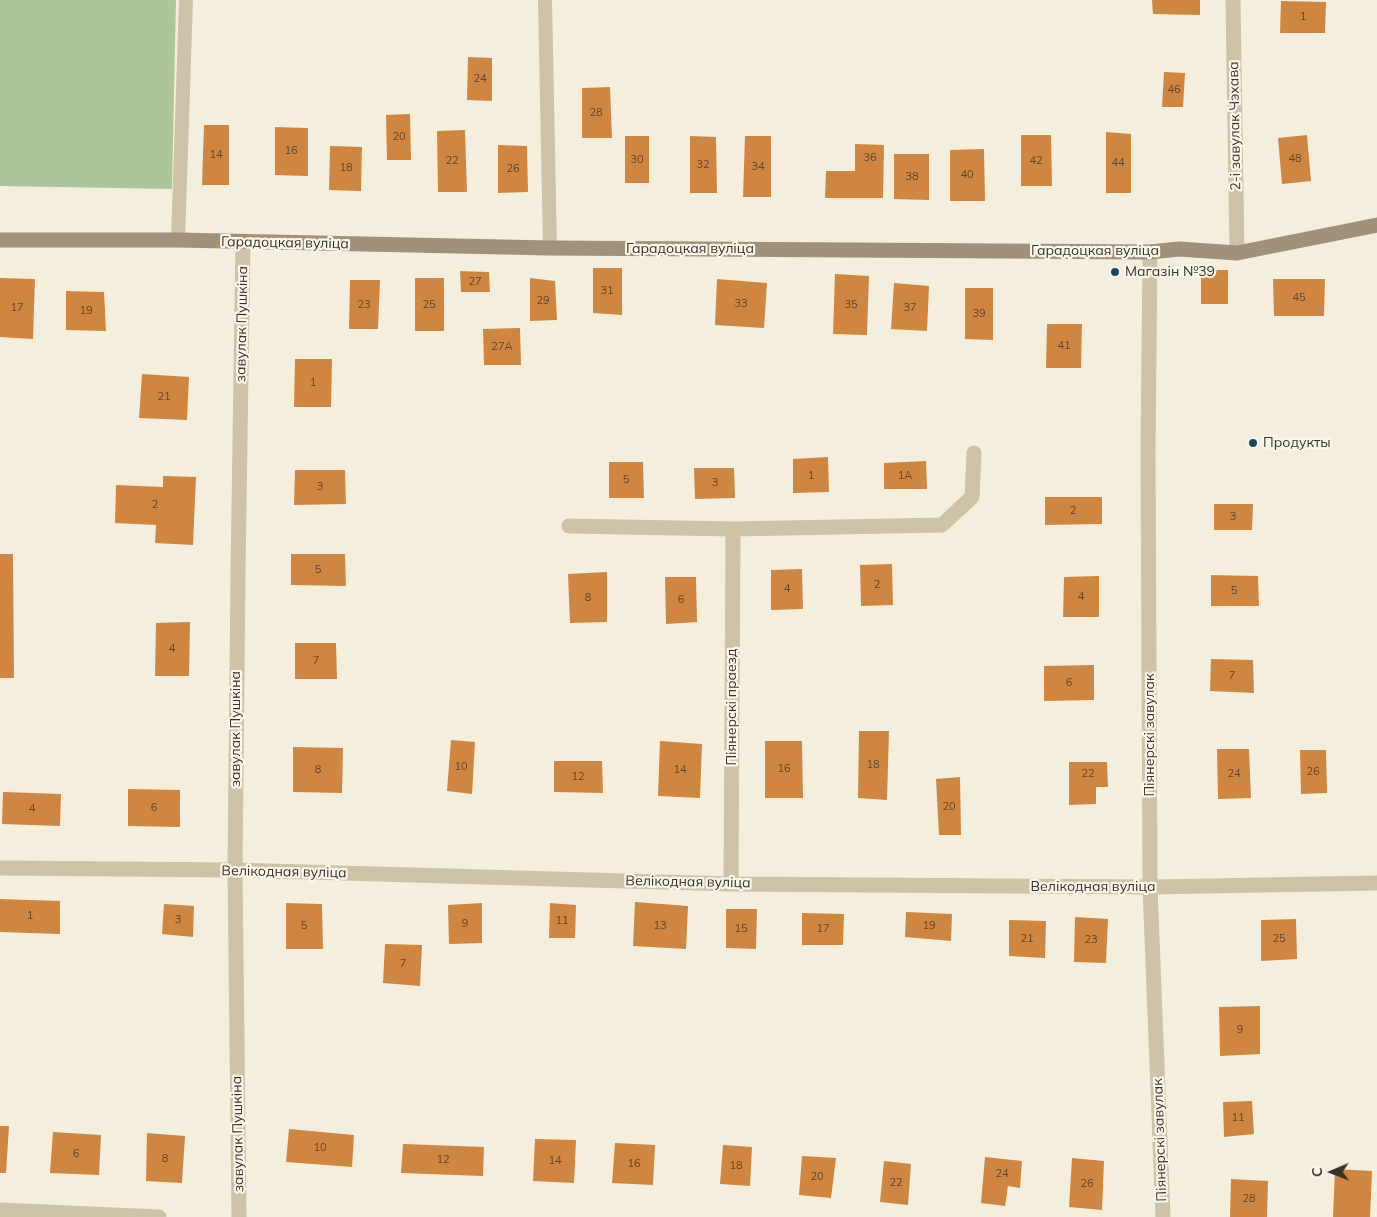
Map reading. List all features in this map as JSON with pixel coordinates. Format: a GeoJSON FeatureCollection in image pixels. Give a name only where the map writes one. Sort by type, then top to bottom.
{"type":"FeatureCollection","features":[{"type":"Feature","properties":{"kind":"street","name":"2-і завулак Чэхава"},"geometry":{"type":"LineString","coordinates":[[1232,0],[1237,253]]}},
{"type":"Feature","properties":{"kind":"street","name":"Гарадоцкая вуліца"},"geometry":{"type":"LineString","coordinates":[[0,240],[178,240],[550,248],[1150,252],[1179,249],[1237,253],[1377,225]]}},
{"type":"Feature","properties":{"kind":"street","name":"завулак Пушкіна"},"geometry":{"type":"LineString","coordinates":[[239,1217],[235,870],[243,242]]}},
{"type":"Feature","properties":{"kind":"street","name":"Піянерскі завулак"},"geometry":{"type":"LineString","coordinates":[[1150,252],[1148,460],[1150,888],[1163,1217]]}},
{"type":"Feature","properties":{"kind":"street"},"geometry":{"type":"LineString","coordinates":[[569,526],[733,529],[942,525],[972,497],[974,453]]}},
{"type":"Feature","properties":{"kind":"street","name":"Піянерскі праезд"},"geometry":{"type":"LineString","coordinates":[[731,884],[733,529]]}},
{"type":"Feature","properties":{"kind":"street","name":"Велікодная вуліца"},"geometry":{"type":"LineString","coordinates":[[0,868],[235,870],[731,884],[1150,888],[1377,883]]}},
{"type":"Feature","properties":{"kind":"street"},"geometry":{"type":"LineString","coordinates":[[0,1210],[159,1217]]}},
{"type":"Feature","properties":{"kind":"lane"},"geometry":{"type":"LineString","coordinates":[[178,240],[186,0]]}},
{"type":"Feature","properties":{"kind":"lane"},"geometry":{"type":"LineString","coordinates":[[545,0],[550,248]]}},
{"type":"Feature","properties":{"kind":"green space"},"geometry":{"type":"Polygon","coordinates":[[[0,0],[176,0],[172,189],[0,186],[0,0]]]}},
{"type":"Feature","properties":{"kind":"building"},"geometry":{"type":"Polygon","coordinates":[[[1152,0],[1200,0],[1200,15],[1153,14],[1152,0]]]}},
{"type":"Feature","properties":{"kind":"building"},"geometry":{"type":"Polygon","coordinates":[[[1281,1],[1326,2],[1325,33],[1280,33],[1281,1]]]}},
{"type":"Feature","properties":{"kind":"building"},"geometry":{"type":"Polygon","coordinates":[[[468,57],[492,58],[492,101],[467,100],[468,57]]]}},
{"type":"Feature","properties":{"kind":"building"},"geometry":{"type":"Polygon","coordinates":[[[1164,72],[1185,73],[1183,107],[1162,107],[1164,72]]]}},
{"type":"Feature","properties":{"kind":"building"},"geometry":{"type":"Polygon","coordinates":[[[610,87],[612,138],[582,138],[582,88],[610,87]]]}},
{"type":"Feature","properties":{"kind":"building"},"geometry":{"type":"Polygon","coordinates":[[[410,114],[411,160],[387,160],[386,115],[410,114]]]}},
{"type":"Feature","properties":{"kind":"building"},"geometry":{"type":"Polygon","coordinates":[[[204,125],[229,125],[229,185],[202,185],[204,125]]]}},
{"type":"Feature","properties":{"kind":"building"},"geometry":{"type":"Polygon","coordinates":[[[275,127],[308,128],[308,176],[275,175],[275,127]]]}},
{"type":"Feature","properties":{"kind":"building"},"geometry":{"type":"Polygon","coordinates":[[[465,130],[467,192],[438,192],[437,131],[465,130]]]}},
{"type":"Feature","properties":{"kind":"building"},"geometry":{"type":"Polygon","coordinates":[[[1106,132],[1131,134],[1131,193],[1106,193],[1106,132]]]}},
{"type":"Feature","properties":{"kind":"building"},"geometry":{"type":"Polygon","coordinates":[[[1021,135],[1051,135],[1052,186],[1021,186],[1021,135]]]}},
{"type":"Feature","properties":{"kind":"building"},"geometry":{"type":"Polygon","coordinates":[[[1307,135],[1311,181],[1282,184],[1278,138],[1307,135]]]}},
{"type":"Feature","properties":{"kind":"building"},"geometry":{"type":"Polygon","coordinates":[[[625,136],[649,136],[649,183],[625,183],[625,136]]]}},
{"type":"Feature","properties":{"kind":"building"},"geometry":{"type":"Polygon","coordinates":[[[690,136],[716,137],[717,193],[690,193],[690,136]]]}},
{"type":"Feature","properties":{"kind":"building"},"geometry":{"type":"Polygon","coordinates":[[[745,136],[771,136],[771,197],[743,197],[745,136]]]}},
{"type":"Feature","properties":{"kind":"building"},"geometry":{"type":"Polygon","coordinates":[[[855,144],[884,145],[883,198],[825,198],[826,171],[855,171],[855,144]]]}},
{"type":"Feature","properties":{"kind":"building"},"geometry":{"type":"Polygon","coordinates":[[[498,145],[527,146],[528,192],[498,193],[498,145]]]}},
{"type":"Feature","properties":{"kind":"building"},"geometry":{"type":"Polygon","coordinates":[[[330,146],[362,147],[361,191],[329,190],[330,146]]]}},
{"type":"Feature","properties":{"kind":"building"},"geometry":{"type":"Polygon","coordinates":[[[984,149],[985,201],[950,201],[950,150],[984,149]]]}},
{"type":"Feature","properties":{"kind":"building"},"geometry":{"type":"Polygon","coordinates":[[[894,154],[929,154],[929,200],[894,199],[894,154]]]}},
{"type":"Feature","properties":{"kind":"building"},"geometry":{"type":"Polygon","coordinates":[[[593,268],[622,268],[622,315],[593,313],[593,268]]]}},
{"type":"Feature","properties":{"kind":"building"},"geometry":{"type":"Polygon","coordinates":[[[1201,270],[1228,270],[1228,304],[1201,304],[1201,270]]]}},
{"type":"Feature","properties":{"kind":"building"},"geometry":{"type":"Polygon","coordinates":[[[460,271],[489,272],[490,292],[461,292],[460,271]]]}},
{"type":"Feature","properties":{"kind":"building"},"geometry":{"type":"Polygon","coordinates":[[[835,274],[869,276],[867,335],[833,334],[835,274]]]}},
{"type":"Feature","properties":{"kind":"building"},"geometry":{"type":"Polygon","coordinates":[[[0,278],[35,279],[33,339],[0,337],[0,278]]]}},
{"type":"Feature","properties":{"kind":"building"},"geometry":{"type":"Polygon","coordinates":[[[415,278],[444,278],[444,331],[415,331],[415,278]]]}},
{"type":"Feature","properties":{"kind":"building"},"geometry":{"type":"Polygon","coordinates":[[[530,278],[555,281],[557,320],[530,321],[530,278]]]}},
{"type":"Feature","properties":{"kind":"building"},"geometry":{"type":"Polygon","coordinates":[[[717,279],[767,283],[764,328],[715,325],[717,279]]]}},
{"type":"Feature","properties":{"kind":"building"},"geometry":{"type":"Polygon","coordinates":[[[1273,279],[1325,279],[1324,316],[1274,316],[1273,279]]]}},
{"type":"Feature","properties":{"kind":"building"},"geometry":{"type":"Polygon","coordinates":[[[350,280],[380,280],[378,329],[349,329],[350,280]]]}},
{"type":"Feature","properties":{"kind":"building"},"geometry":{"type":"Polygon","coordinates":[[[894,283],[929,286],[927,331],[891,329],[894,283]]]}},
{"type":"Feature","properties":{"kind":"building"},"geometry":{"type":"Polygon","coordinates":[[[965,288],[993,288],[993,340],[965,339],[965,288]]]}},
{"type":"Feature","properties":{"kind":"building"},"geometry":{"type":"Polygon","coordinates":[[[66,291],[104,292],[106,331],[66,330],[66,291]]]}},
{"type":"Feature","properties":{"kind":"building"},"geometry":{"type":"Polygon","coordinates":[[[1047,324],[1082,324],[1081,368],[1046,368],[1047,324]]]}},
{"type":"Feature","properties":{"kind":"building"},"geometry":{"type":"Polygon","coordinates":[[[520,328],[521,365],[484,365],[483,329],[520,328]]]}},
{"type":"Feature","properties":{"kind":"building"},"geometry":{"type":"Polygon","coordinates":[[[295,359],[332,359],[331,407],[294,407],[295,359]]]}},
{"type":"Feature","properties":{"kind":"building"},"geometry":{"type":"Polygon","coordinates":[[[142,374],[189,377],[187,420],[139,418],[142,374]]]}},
{"type":"Feature","properties":{"kind":"building"},"geometry":{"type":"Polygon","coordinates":[[[828,457],[829,492],[793,493],[793,459],[828,457]]]}},
{"type":"Feature","properties":{"kind":"building"},"geometry":{"type":"Polygon","coordinates":[[[926,461],[927,489],[884,489],[884,463],[926,461]]]}},
{"type":"Feature","properties":{"kind":"building"},"geometry":{"type":"Polygon","coordinates":[[[609,462],[643,462],[644,498],[609,498],[609,462]]]}},
{"type":"Feature","properties":{"kind":"building"},"geometry":{"type":"Polygon","coordinates":[[[694,468],[734,468],[735,498],[695,499],[694,468]]]}},
{"type":"Feature","properties":{"kind":"building"},"geometry":{"type":"Polygon","coordinates":[[[295,470],[345,470],[346,504],[294,505],[295,470]]]}},
{"type":"Feature","properties":{"kind":"building"},"geometry":{"type":"Polygon","coordinates":[[[163,476],[196,477],[193,545],[155,543],[156,525],[115,523],[116,485],[163,487],[163,476]]]}},
{"type":"Feature","properties":{"kind":"building"},"geometry":{"type":"Polygon","coordinates":[[[1045,497],[1102,497],[1102,524],[1045,525],[1045,497]]]}},
{"type":"Feature","properties":{"kind":"building"},"geometry":{"type":"Polygon","coordinates":[[[1214,504],[1253,504],[1252,530],[1214,530],[1214,504]]]}},
{"type":"Feature","properties":{"kind":"building"},"geometry":{"type":"Polygon","coordinates":[[[0,554],[13,554],[14,678],[0,678],[0,554]]]}},
{"type":"Feature","properties":{"kind":"building"},"geometry":{"type":"Polygon","coordinates":[[[291,554],[345,554],[346,586],[291,585],[291,554]]]}},
{"type":"Feature","properties":{"kind":"building"},"geometry":{"type":"Polygon","coordinates":[[[892,564],[893,605],[861,606],[860,565],[892,564]]]}},
{"type":"Feature","properties":{"kind":"building"},"geometry":{"type":"Polygon","coordinates":[[[802,569],[803,609],[771,610],[771,570],[802,569]]]}},
{"type":"Feature","properties":{"kind":"building"},"geometry":{"type":"Polygon","coordinates":[[[607,572],[607,622],[570,623],[568,574],[607,572]]]}},
{"type":"Feature","properties":{"kind":"building"},"geometry":{"type":"Polygon","coordinates":[[[1211,575],[1258,576],[1259,606],[1211,606],[1211,575]]]}},
{"type":"Feature","properties":{"kind":"building"},"geometry":{"type":"Polygon","coordinates":[[[1099,576],[1099,617],[1063,617],[1064,577],[1099,576]]]}},
{"type":"Feature","properties":{"kind":"building"},"geometry":{"type":"Polygon","coordinates":[[[665,577],[696,577],[697,622],[666,624],[665,577]]]}},
{"type":"Feature","properties":{"kind":"building"},"geometry":{"type":"Polygon","coordinates":[[[190,622],[189,676],[155,676],[156,623],[190,622]]]}},
{"type":"Feature","properties":{"kind":"building"},"geometry":{"type":"Polygon","coordinates":[[[295,643],[336,643],[337,679],[295,679],[295,643]]]}},
{"type":"Feature","properties":{"kind":"building"},"geometry":{"type":"Polygon","coordinates":[[[1211,659],[1253,660],[1254,693],[1210,691],[1211,659]]]}},
{"type":"Feature","properties":{"kind":"building"},"geometry":{"type":"Polygon","coordinates":[[[1094,665],[1094,700],[1044,701],[1044,666],[1094,665]]]}},
{"type":"Feature","properties":{"kind":"building"},"geometry":{"type":"Polygon","coordinates":[[[859,731],[889,731],[887,800],[858,798],[859,731]]]}},
{"type":"Feature","properties":{"kind":"building"},"geometry":{"type":"Polygon","coordinates":[[[451,740],[475,742],[472,794],[447,791],[451,740]]]}},
{"type":"Feature","properties":{"kind":"building"},"geometry":{"type":"Polygon","coordinates":[[[660,741],[702,744],[700,798],[658,796],[660,741]]]}},
{"type":"Feature","properties":{"kind":"building"},"geometry":{"type":"Polygon","coordinates":[[[765,741],[802,741],[803,798],[765,798],[765,741]]]}},
{"type":"Feature","properties":{"kind":"building"},"geometry":{"type":"Polygon","coordinates":[[[293,747],[343,748],[342,793],[293,792],[293,747]]]}},
{"type":"Feature","properties":{"kind":"building"},"geometry":{"type":"Polygon","coordinates":[[[1217,749],[1249,749],[1251,798],[1218,799],[1217,749]]]}},
{"type":"Feature","properties":{"kind":"building"},"geometry":{"type":"Polygon","coordinates":[[[1300,750],[1326,750],[1327,793],[1301,794],[1300,750]]]}},
{"type":"Feature","properties":{"kind":"building"},"geometry":{"type":"Polygon","coordinates":[[[554,761],[602,761],[603,793],[554,792],[554,761]]]}},
{"type":"Feature","properties":{"kind":"building"},"geometry":{"type":"Polygon","coordinates":[[[1069,762],[1107,762],[1108,787],[1096,787],[1096,804],[1069,805],[1069,762]]]}},
{"type":"Feature","properties":{"kind":"building"},"geometry":{"type":"Polygon","coordinates":[[[960,777],[961,835],[939,835],[936,779],[960,777]]]}},
{"type":"Feature","properties":{"kind":"building"},"geometry":{"type":"Polygon","coordinates":[[[128,789],[180,790],[180,827],[128,826],[128,789]]]}},
{"type":"Feature","properties":{"kind":"building"},"geometry":{"type":"Polygon","coordinates":[[[3,792],[61,794],[60,826],[2,824],[3,792]]]}},
{"type":"Feature","properties":{"kind":"building"},"geometry":{"type":"Polygon","coordinates":[[[0,899],[60,901],[60,934],[0,932],[0,899]]]}},
{"type":"Feature","properties":{"kind":"building"},"geometry":{"type":"Polygon","coordinates":[[[635,902],[688,906],[686,949],[633,946],[635,902]]]}},
{"type":"Feature","properties":{"kind":"building"},"geometry":{"type":"Polygon","coordinates":[[[286,903],[322,904],[323,949],[286,949],[286,903]]]}},
{"type":"Feature","properties":{"kind":"building"},"geometry":{"type":"Polygon","coordinates":[[[482,903],[482,943],[449,944],[448,905],[482,903]]]}},
{"type":"Feature","properties":{"kind":"building"},"geometry":{"type":"Polygon","coordinates":[[[550,903],[576,905],[575,938],[549,938],[550,903]]]}},
{"type":"Feature","properties":{"kind":"building"},"geometry":{"type":"Polygon","coordinates":[[[164,904],[194,906],[193,937],[162,934],[164,904]]]}},
{"type":"Feature","properties":{"kind":"building"},"geometry":{"type":"Polygon","coordinates":[[[726,909],[757,909],[756,949],[726,948],[726,909]]]}},
{"type":"Feature","properties":{"kind":"building"},"geometry":{"type":"Polygon","coordinates":[[[906,912],[952,914],[951,941],[905,937],[906,912]]]}},
{"type":"Feature","properties":{"kind":"building"},"geometry":{"type":"Polygon","coordinates":[[[802,913],[844,914],[843,945],[802,945],[802,913]]]}},
{"type":"Feature","properties":{"kind":"building"},"geometry":{"type":"Polygon","coordinates":[[[1075,917],[1108,919],[1106,963],[1074,962],[1075,917]]]}},
{"type":"Feature","properties":{"kind":"building"},"geometry":{"type":"Polygon","coordinates":[[[1296,919],[1297,959],[1261,961],[1261,920],[1296,919]]]}},
{"type":"Feature","properties":{"kind":"building"},"geometry":{"type":"Polygon","coordinates":[[[1009,920],[1046,921],[1045,958],[1009,956],[1009,920]]]}},
{"type":"Feature","properties":{"kind":"building"},"geometry":{"type":"Polygon","coordinates":[[[385,944],[422,945],[420,986],[383,983],[385,944]]]}},
{"type":"Feature","properties":{"kind":"building"},"geometry":{"type":"Polygon","coordinates":[[[1260,1006],[1260,1054],[1220,1056],[1219,1007],[1260,1006]]]}},
{"type":"Feature","properties":{"kind":"building"},"geometry":{"type":"Polygon","coordinates":[[[1252,1101],[1254,1134],[1224,1137],[1223,1102],[1252,1101]]]}},
{"type":"Feature","properties":{"kind":"building"},"geometry":{"type":"Polygon","coordinates":[[[0,1126],[9,1126],[6,1173],[0,1173],[0,1126]]]}},
{"type":"Feature","properties":{"kind":"building"},"geometry":{"type":"Polygon","coordinates":[[[289,1129],[354,1135],[352,1167],[286,1162],[289,1129]]]}},
{"type":"Feature","properties":{"kind":"building"},"geometry":{"type":"Polygon","coordinates":[[[53,1132],[101,1135],[99,1175],[50,1173],[53,1132]]]}},
{"type":"Feature","properties":{"kind":"building"},"geometry":{"type":"Polygon","coordinates":[[[147,1133],[185,1136],[182,1183],[146,1181],[147,1133]]]}},
{"type":"Feature","properties":{"kind":"building"},"geometry":{"type":"Polygon","coordinates":[[[535,1139],[576,1140],[574,1183],[533,1181],[535,1139]]]}},
{"type":"Feature","properties":{"kind":"building"},"geometry":{"type":"Polygon","coordinates":[[[615,1143],[655,1145],[653,1185],[612,1183],[615,1143]]]}},
{"type":"Feature","properties":{"kind":"building"},"geometry":{"type":"Polygon","coordinates":[[[403,1144],[484,1147],[483,1176],[401,1173],[403,1144]]]}},
{"type":"Feature","properties":{"kind":"building"},"geometry":{"type":"Polygon","coordinates":[[[723,1145],[752,1147],[750,1186],[720,1184],[723,1145]]]}},
{"type":"Feature","properties":{"kind":"building"},"geometry":{"type":"Polygon","coordinates":[[[802,1156],[836,1158],[831,1198],[799,1195],[802,1156]]]}},
{"type":"Feature","properties":{"kind":"building"},"geometry":{"type":"Polygon","coordinates":[[[985,1157],[1022,1161],[1020,1188],[1008,1186],[1005,1206],[981,1203],[985,1157]]]}},
{"type":"Feature","properties":{"kind":"building"},"geometry":{"type":"Polygon","coordinates":[[[1072,1158],[1104,1161],[1102,1210],[1069,1207],[1072,1158]]]}},
{"type":"Feature","properties":{"kind":"building"},"geometry":{"type":"Polygon","coordinates":[[[884,1161],[911,1164],[908,1205],[880,1202],[884,1161]]]}},
{"type":"Feature","properties":{"kind":"building"},"geometry":{"type":"Polygon","coordinates":[[[1335,1169],[1372,1171],[1370,1217],[1333,1217],[1335,1169]]]}},
{"type":"Feature","properties":{"kind":"building"},"geometry":{"type":"Polygon","coordinates":[[[1231,1179],[1268,1181],[1267,1217],[1230,1217],[1231,1179]]]}},
{"type":"Feature","properties":{"kind":"place","name":"Магазін №39"},"geometry":{"type":"Point","coordinates":[1115,272]}},
{"type":"Feature","properties":{"kind":"place","name":"Продукты"},"geometry":{"type":"Point","coordinates":[1253,443]}}]}
